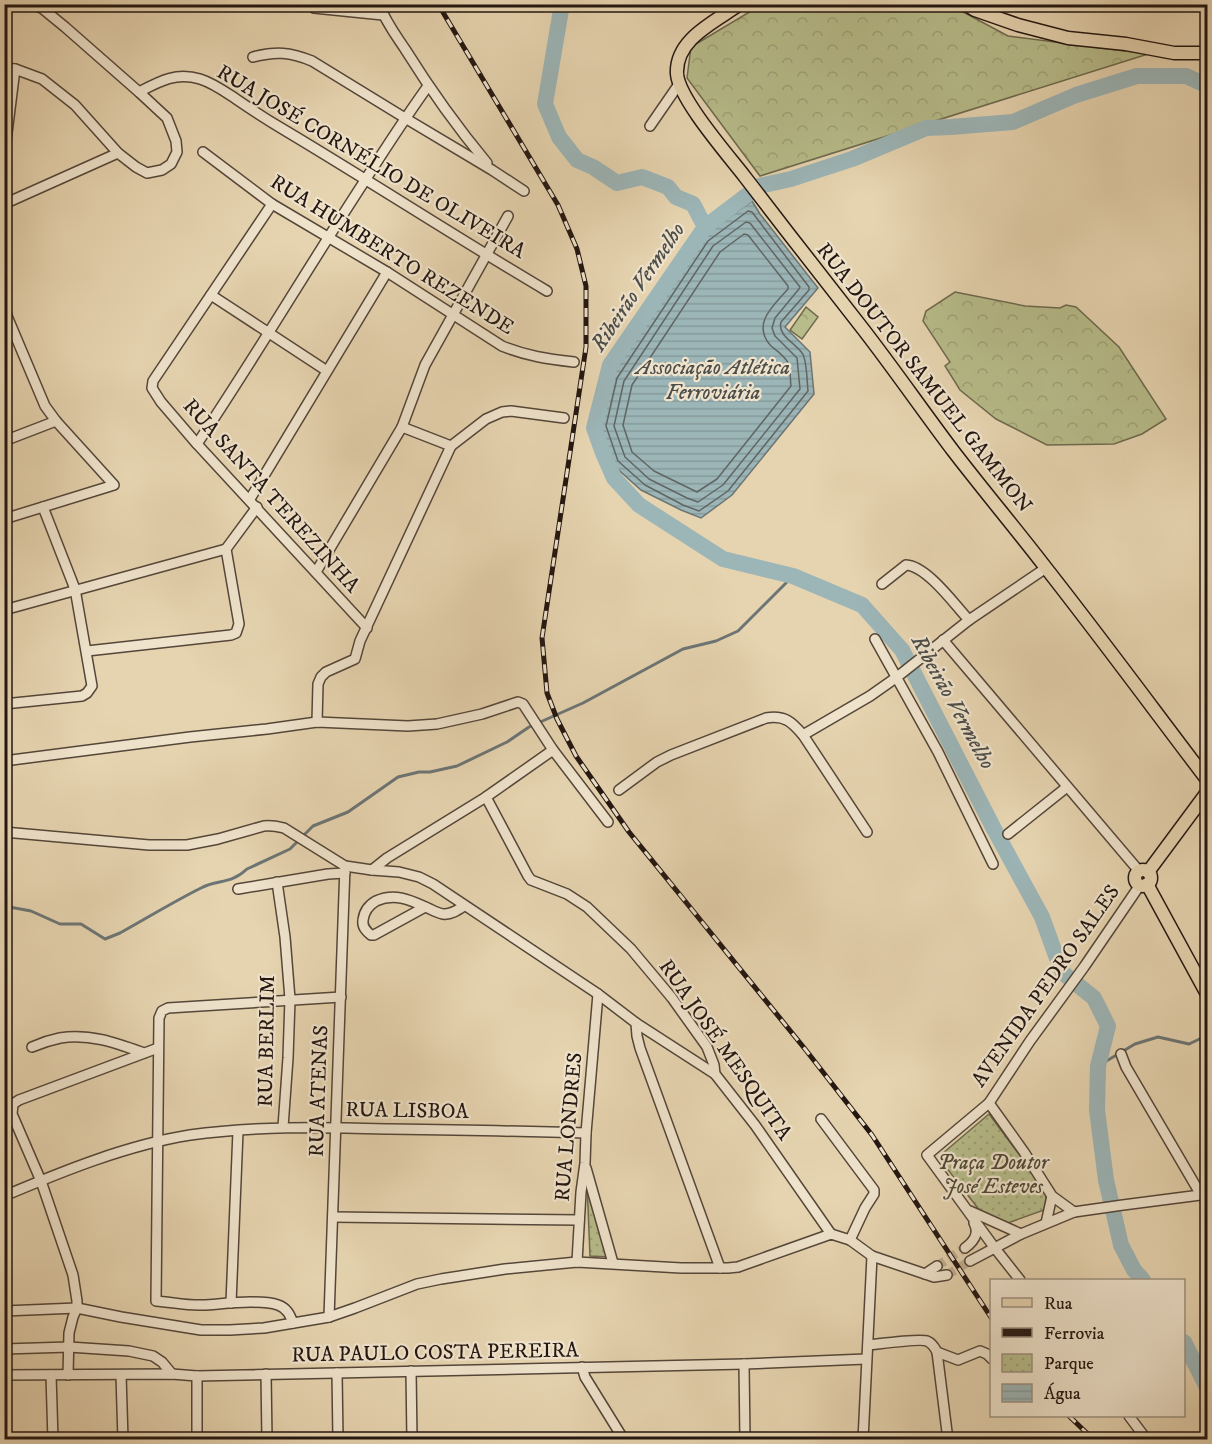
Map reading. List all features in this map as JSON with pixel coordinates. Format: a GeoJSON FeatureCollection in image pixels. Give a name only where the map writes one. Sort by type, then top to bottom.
{"type":"FeatureCollection","features":[{"type":"Feature","properties":{"kind":"main road"},"geometry":{"type":"LineString","coordinates":[[679,84],[678,64],[681,52],[687,43],[740,4]]}},
{"type":"Feature","properties":{"kind":"main road"},"geometry":{"type":"LineString","coordinates":[[965,4],[975,10],[1018,25],[1068,38],[1126,44],[1174,53],[1208,52]]}},
{"type":"Feature","properties":{"kind":"main road","name":"RUA DOUTOR SAMUEL GAMMON"},"geometry":{"type":"LineString","coordinates":[[679,84],[702,121],[767,207],[864,330],[954,452],[1046,568],[1208,781]]}},
{"type":"Feature","properties":{"kind":"main road","name":"AVENIDA PEDRO SALES"},"geometry":{"type":"LineString","coordinates":[[1143,878],[1208,791]]}},
{"type":"Feature","properties":{"kind":"main road"},"geometry":{"type":"LineString","coordinates":[[1143,878],[1208,996]]}},
{"type":"Feature","properties":{"kind":"street"},"geometry":{"type":"LineString","coordinates":[[4,158],[10,68],[42,79],[75,105],[118,153],[136,167],[147,172],[162,170],[171,164],[177,152],[176,141],[167,118],[65,27],[33,4]]}},
{"type":"Feature","properties":{"kind":"street"},"geometry":{"type":"LineString","coordinates":[[308,4],[314,8],[383,15]]}},
{"type":"Feature","properties":{"kind":"street"},"geometry":{"type":"LineString","coordinates":[[379,4],[383,15],[428,86],[492,170]]}},
{"type":"Feature","properties":{"kind":"street"},"geometry":{"type":"LineString","coordinates":[[253,57],[269,53],[296,54],[312,61],[524,191]]}},
{"type":"Feature","properties":{"kind":"street","name":"RUA JOSÉ CORNÉLIO DE OLIVEIRA"},"geometry":{"type":"LineString","coordinates":[[139,92],[167,78],[180,76],[201,79],[216,86],[547,291]]}},
{"type":"Feature","properties":{"kind":"street"},"geometry":{"type":"LineString","coordinates":[[650,126],[679,84]]}},
{"type":"Feature","properties":{"kind":"street"},"geometry":{"type":"LineString","coordinates":[[197,444],[405,118],[428,86]]}},
{"type":"Feature","properties":{"kind":"street","name":"RUA HUMBERTO REZENDE"},"geometry":{"type":"LineString","coordinates":[[202,152],[272,204],[387,272],[502,346],[520,354],[574,362]]}},
{"type":"Feature","properties":{"kind":"street"},"geometry":{"type":"LineString","coordinates":[[4,204],[118,153]]}},
{"type":"Feature","properties":{"kind":"street"},"geometry":{"type":"LineString","coordinates":[[272,204],[211,296],[327,370]]}},
{"type":"Feature","properties":{"kind":"street"},"geometry":{"type":"LineString","coordinates":[[316,572],[402,427],[425,365],[508,216]]}},
{"type":"Feature","properties":{"kind":"street"},"geometry":{"type":"LineString","coordinates":[[250,499],[387,272]]}},
{"type":"Feature","properties":{"kind":"street","name":"RUA SANTA TEREZINHA"},"geometry":{"type":"LineString","coordinates":[[211,296],[153,381],[152,386],[156,396],[197,444],[367,628]]}},
{"type":"Feature","properties":{"kind":"street"},"geometry":{"type":"LineString","coordinates":[[4,303],[6,316],[45,406],[114,485],[4,519]]}},
{"type":"Feature","properties":{"kind":"street"},"geometry":{"type":"LineString","coordinates":[[317,722],[318,684],[321,677],[326,672],[355,659],[356,652],[451,446],[486,419],[502,412],[511,411],[564,418]]}},
{"type":"Feature","properties":{"kind":"street"},"geometry":{"type":"LineString","coordinates":[[4,441],[56,421]]}},
{"type":"Feature","properties":{"kind":"street"},"geometry":{"type":"LineString","coordinates":[[402,427],[451,446]]}},
{"type":"Feature","properties":{"kind":"street"},"geometry":{"type":"LineString","coordinates":[[4,704],[82,696],[92,686],[75,589],[43,507]]}},
{"type":"Feature","properties":{"kind":"street"},"geometry":{"type":"LineString","coordinates":[[4,610],[226,549],[256,507]]}},
{"type":"Feature","properties":{"kind":"street"},"geometry":{"type":"LineString","coordinates":[[87,651],[236,633],[239,624],[226,549]]}},
{"type":"Feature","properties":{"kind":"street"},"geometry":{"type":"LineString","coordinates":[[882,584],[906,565],[914,566],[937,585],[969,620]]}},
{"type":"Feature","properties":{"kind":"street"},"geometry":{"type":"LineString","coordinates":[[803,735],[870,696],[969,620],[1046,568]]}},
{"type":"Feature","properties":{"kind":"street"},"geometry":{"type":"LineString","coordinates":[[875,639],[899,675],[993,864]]}},
{"type":"Feature","properties":{"kind":"street"},"geometry":{"type":"LineString","coordinates":[[943,640],[1143,878]]}},
{"type":"Feature","properties":{"kind":"street"},"geometry":{"type":"LineString","coordinates":[[4,761],[317,722],[408,726],[437,724],[482,714],[518,702],[526,708],[553,750],[608,822]]}},
{"type":"Feature","properties":{"kind":"street"},"geometry":{"type":"LineString","coordinates":[[619,790],[671,754],[766,718],[780,717],[796,726],[803,735],[867,832]]}},
{"type":"Feature","properties":{"kind":"street"},"geometry":{"type":"LineString","coordinates":[[372,870],[387,858],[486,797],[553,750]]}},
{"type":"Feature","properties":{"kind":"street"},"geometry":{"type":"LineString","coordinates":[[1008,834],[1067,787]]}},
{"type":"Feature","properties":{"kind":"street","name":"RUA JOSÉ MESQUITA"},"geometry":{"type":"LineString","coordinates":[[486,797],[531,880],[567,894],[587,906],[631,949],[672,998],[707,1047],[715,1074],[755,1125],[831,1234]]}},
{"type":"Feature","properties":{"kind":"street"},"geometry":{"type":"LineString","coordinates":[[4,832],[149,845],[187,845],[271,825],[284,828],[345,869]]}},
{"type":"Feature","properties":{"kind":"street"},"geometry":{"type":"LineString","coordinates":[[237,889],[335,873],[345,869],[399,872],[419,877],[715,1074]]}},
{"type":"Feature","properties":{"kind":"street","name":"RUA ATENAS"},"geometry":{"type":"LineString","coordinates":[[328,1317],[345,869]]}},
{"type":"Feature","properties":{"kind":"street","name":"AVENIDA PEDRO SALES"},"geometry":{"type":"LineString","coordinates":[[968,1210],[927,1155],[989,1103],[1143,878]]}},
{"type":"Feature","properties":{"kind":"street","name":"RUA BERLIM"},"geometry":{"type":"LineString","coordinates":[[276,882],[285,937],[290,999],[283,1127]]}},
{"type":"Feature","properties":{"kind":"street"},"geometry":{"type":"LineString","coordinates":[[425,907],[374,935],[368,933],[363,925],[364,916],[369,907],[380,900],[403,898],[425,907],[440,914],[447,914],[464,906]]}},
{"type":"Feature","properties":{"kind":"street","name":"RUA LONDRES"},"geometry":{"type":"LineString","coordinates":[[577,1262],[598,994]]}},
{"type":"Feature","properties":{"kind":"street"},"geometry":{"type":"LineString","coordinates":[[293,1323],[286,1309],[277,1305],[231,1303],[200,1305],[156,1301],[159,1018],[163,1010],[168,1008],[341,996]]}},
{"type":"Feature","properties":{"kind":"street"},"geometry":{"type":"LineString","coordinates":[[636,1023],[640,1047],[720,1268]]}},
{"type":"Feature","properties":{"kind":"street"},"geometry":{"type":"LineString","coordinates":[[32,1047],[59,1038],[80,1036],[98,1038],[144,1053]]}},
{"type":"Feature","properties":{"kind":"street"},"geometry":{"type":"LineString","coordinates":[[68,1375],[71,1324],[77,1308],[73,1275],[41,1181],[12,1114],[13,1104],[158,1048]]}},
{"type":"Feature","properties":{"kind":"street"},"geometry":{"type":"LineString","coordinates":[[970,1261],[1020,1234],[1074,1212],[1204,1195],[1120,1054]]}},
{"type":"Feature","properties":{"kind":"street"},"geometry":{"type":"LineString","coordinates":[[989,1103],[1052,1196],[1074,1212]]}},
{"type":"Feature","properties":{"kind":"street"},"geometry":{"type":"LineString","coordinates":[[821,1119],[874,1190],[850,1240]]}},
{"type":"Feature","properties":{"kind":"street","name":"RUA LISBOA"},"geometry":{"type":"LineString","coordinates":[[4,1196],[118,1153],[190,1136],[283,1127],[586,1133]]}},
{"type":"Feature","properties":{"kind":"street"},"geometry":{"type":"LineString","coordinates":[[231,1303],[238,1131]]}},
{"type":"Feature","properties":{"kind":"street"},"geometry":{"type":"LineString","coordinates":[[585,1163],[613,1263]]}},
{"type":"Feature","properties":{"kind":"street"},"geometry":{"type":"LineString","coordinates":[[1046,1223],[1052,1196]]}},
{"type":"Feature","properties":{"kind":"street"},"geometry":{"type":"LineString","coordinates":[[968,1210],[1020,1234]]}},
{"type":"Feature","properties":{"kind":"street"},"geometry":{"type":"LineString","coordinates":[[968,1210],[1018,1279]]}},
{"type":"Feature","properties":{"kind":"street"},"geometry":{"type":"LineString","coordinates":[[965,1248],[976,1237],[977,1232],[968,1210]]}},
{"type":"Feature","properties":{"kind":"street"},"geometry":{"type":"LineString","coordinates":[[333,1217],[579,1220]]}},
{"type":"Feature","properties":{"kind":"street"},"geometry":{"type":"LineString","coordinates":[[4,1311],[77,1308],[201,1330],[264,1328],[328,1317],[417,1284],[441,1278],[577,1262],[738,1267],[831,1234],[850,1240],[872,1256],[934,1277],[947,1275]]}},
{"type":"Feature","properties":{"kind":"street"},"geometry":{"type":"LineString","coordinates":[[863,1440],[872,1256]]}},
{"type":"Feature","properties":{"kind":"street"},"geometry":{"type":"LineString","coordinates":[[925,1274],[937,1266]]}},
{"type":"Feature","properties":{"kind":"street"},"geometry":{"type":"LineString","coordinates":[[868,1345],[924,1340],[933,1346],[937,1352],[948,1440]]}},
{"type":"Feature","properties":{"kind":"street"},"geometry":{"type":"LineString","coordinates":[[4,1349],[69,1347],[129,1351],[153,1356],[162,1362],[172,1374]]}},
{"type":"Feature","properties":{"kind":"street"},"geometry":{"type":"LineString","coordinates":[[937,1352],[958,1360],[980,1351],[984,1351],[990,1357]]}},
{"type":"Feature","properties":{"kind":"street","name":"RUA PAULO COSTA PEREIRA"},"geometry":{"type":"LineString","coordinates":[[4,1375],[172,1374],[197,1376],[744,1364],[866,1359]]}},
{"type":"Feature","properties":{"kind":"street"},"geometry":{"type":"LineString","coordinates":[[744,1364],[745,1440]]}},
{"type":"Feature","properties":{"kind":"street"},"geometry":{"type":"LineString","coordinates":[[582,1367],[585,1377],[624,1440]]}},
{"type":"Feature","properties":{"kind":"street"},"geometry":{"type":"LineString","coordinates":[[411,1371],[412,1440]]}},
{"type":"Feature","properties":{"kind":"street"},"geometry":{"type":"LineString","coordinates":[[337,1373],[338,1440]]}},
{"type":"Feature","properties":{"kind":"street"},"geometry":{"type":"LineString","coordinates":[[266,1374],[267,1440]]}},
{"type":"Feature","properties":{"kind":"street"},"geometry":{"type":"LineString","coordinates":[[51,1375],[53,1440]]}},
{"type":"Feature","properties":{"kind":"street"},"geometry":{"type":"LineString","coordinates":[[121,1375],[123,1440]]}},
{"type":"Feature","properties":{"kind":"street"},"geometry":{"type":"LineString","coordinates":[[197,1376],[197,1440]]}},
{"type":"Feature","properties":{"kind":"street"},"geometry":{"type":"LineString","coordinates":[[1130,1417],[1147,1440]]}},
{"type":"Feature","properties":{"kind":"green space"},"geometry":{"type":"Polygon","coordinates":[[[761,5],[950,5],[1008,36],[1148,54],[760,176],[687,78],[691,47],[761,5]]]}},
{"type":"Feature","properties":{"kind":"green space"},"geometry":{"type":"Polygon","coordinates":[[[955,292],[1025,306],[1060,308],[1066,305],[1076,307],[1119,347],[1166,419],[1142,434],[1114,444],[1047,445],[996,419],[960,390],[945,366],[950,362],[923,321],[926,311],[955,292]]]}},
{"type":"Feature","properties":{"kind":"green space"},"geometry":{"type":"Polygon","coordinates":[[[806,307],[818,317],[802,339],[790,330],[806,307]]]}},
{"type":"Feature","properties":{"kind":"green space","name":"Praça Doutor José Esteves"},"geometry":{"type":"Polygon","coordinates":[[[989,1114],[1047,1192],[1044,1210],[1005,1224],[984,1216],[945,1166],[942,1154],[989,1114]]]}},
{"type":"Feature","properties":{"kind":"green space"},"geometry":{"type":"Polygon","coordinates":[[[587,1183],[610,1257],[590,1256],[587,1183]]]}},
{"type":"Feature","properties":{"kind":"water","name":"Associação Atlética Ferroviária"},"geometry":{"type":"Polygon","coordinates":[[[752,201],[818,288],[785,327],[810,352],[814,394],[732,495],[701,518],[641,490],[612,464],[600,427],[611,376],[704,236],[752,201]]]}},
{"type":"Feature","properties":{"kind":"waterway"},"geometry":{"type":"LineString","coordinates":[[544,4],[560,15]]}},
{"type":"Feature","properties":{"kind":"waterway","name":"Ribeirão Vermelho"},"geometry":{"type":"LineString","coordinates":[[562,4],[545,104],[559,137],[577,160],[593,167],[617,183],[642,177],[668,187],[676,197],[693,204],[705,227],[610,365],[594,428],[614,478],[639,505],[723,559],[793,576],[862,605],[902,650],[1042,917],[1063,973],[1094,998],[1108,1026],[1098,1066],[1097,1110],[1106,1180],[1121,1245],[1134,1270],[1142,1279]]}},
{"type":"Feature","properties":{"kind":"waterway","name":"Ribeirão Vermelho"},"geometry":{"type":"LineString","coordinates":[[705,227],[759,186],[791,179],[852,159],[926,128],[1013,122],[1076,95],[1137,76],[1186,76],[1208,86]]}},
{"type":"Feature","properties":{"kind":"waterway"},"geometry":{"type":"LineString","coordinates":[[4,906],[31,911],[60,924],[81,924],[105,939],[120,933],[207,885],[229,880],[290,849],[313,826],[348,812],[398,777],[457,766],[507,742],[529,727],[583,703],[683,649],[716,641],[738,631],[793,576]]}},
{"type":"Feature","properties":{"kind":"waterway"},"geometry":{"type":"LineString","coordinates":[[1098,1066],[1135,1044],[1158,1037],[1189,1044],[1208,1035]]}},
{"type":"Feature","properties":{"kind":"waterway","name":"Ribeirão Vermelho"},"geometry":{"type":"LineString","coordinates":[[1185,1344],[1208,1389]]}},
{"type":"Feature","properties":{"kind":"tunnel"},"geometry":{"type":"LineString","coordinates":[[937,1266],[965,1248]]}},
{"type":"Feature","properties":{"kind":"tunnel"},"geometry":{"type":"LineString","coordinates":[[947,1275],[970,1261]]}},
{"type":"Feature","properties":{"kind":"railway"},"geometry":{"type":"LineString","coordinates":[[438,4],[558,205],[577,249],[586,286],[586,347],[542,638],[547,693],[557,719],[576,756],[629,832],[872,1135],[990,1316]]}},
{"type":"Feature","properties":{"kind":"railway"},"geometry":{"type":"LineString","coordinates":[[1070,1417],[1094,1440]]}}]}
